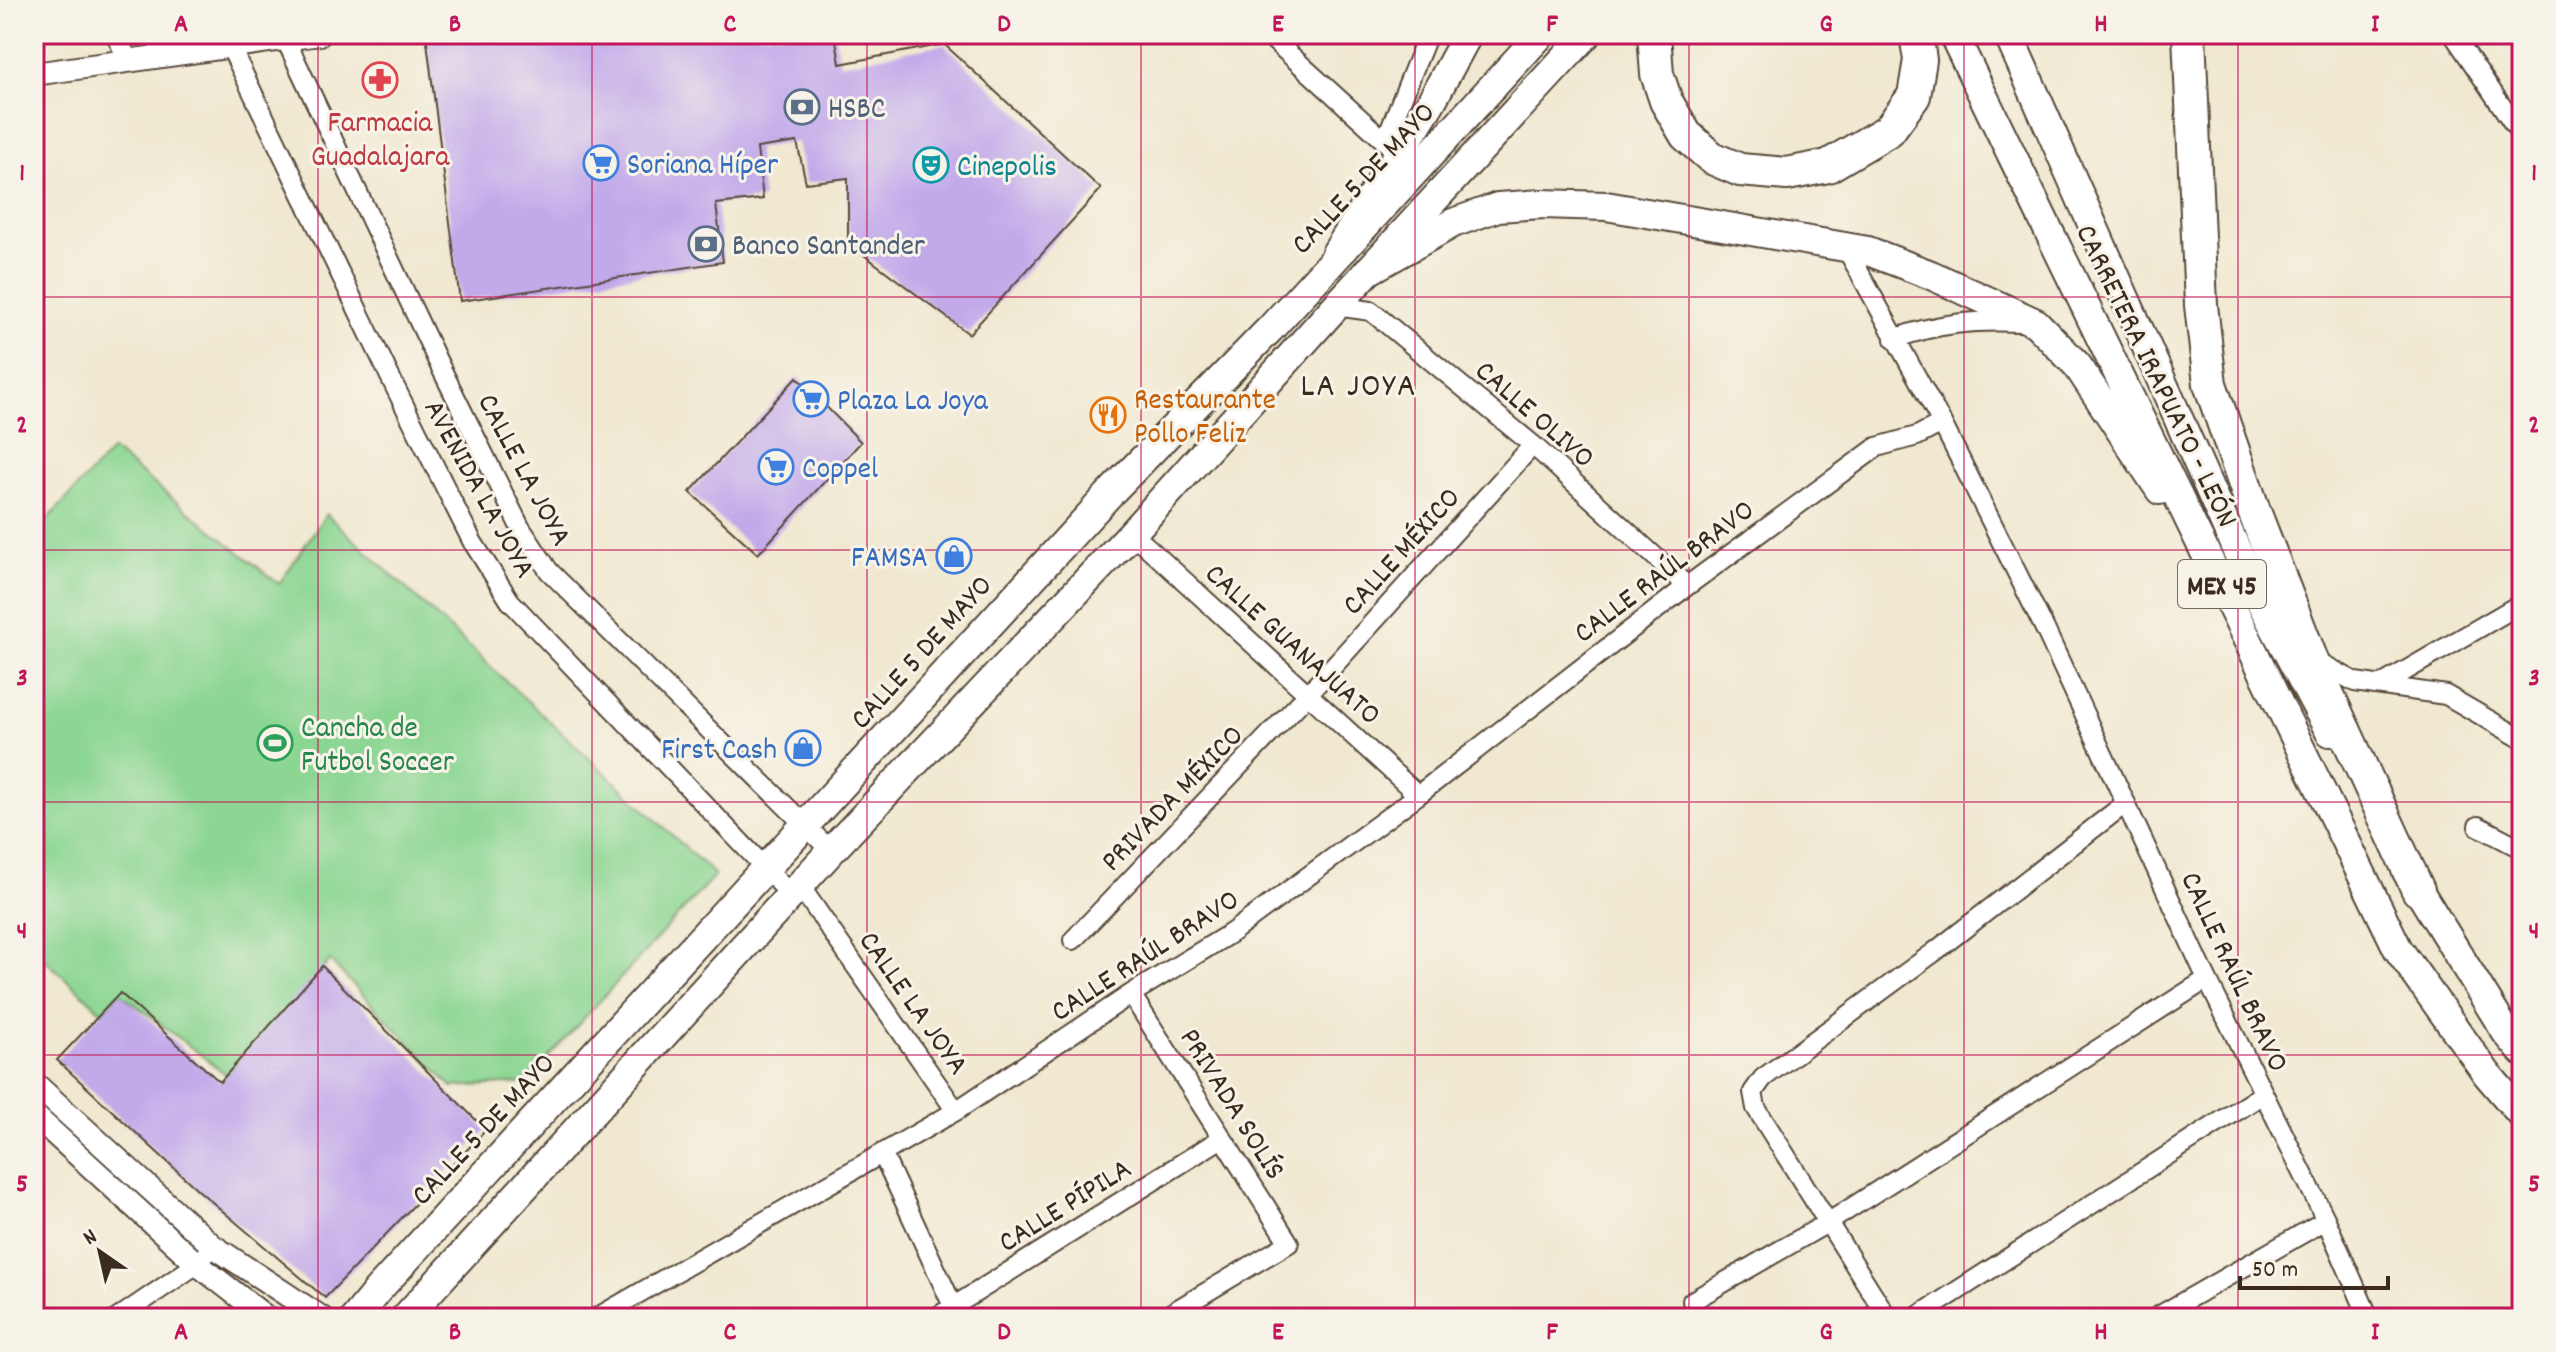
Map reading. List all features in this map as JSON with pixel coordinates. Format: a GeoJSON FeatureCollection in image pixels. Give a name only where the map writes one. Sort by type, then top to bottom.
{"type":"FeatureCollection","features":[{"type":"Feature","properties":{"kind":"highway"},"geometry":{"type":"LineString","coordinates":[[1654,34],[1657,74],[1666,101],[1686,135],[1712,158],[1740,170],[1787,174],[1828,166],[1889,130],[1914,96],[1920,60],[1916,34]]}},
{"type":"Feature","properties":{"kind":"highway"},"geometry":{"type":"LineString","coordinates":[[2189,34],[2201,305],[2210,384],[2254,511],[2311,658],[2418,890]]}},
{"type":"Feature","properties":{"kind":"main road"},"geometry":{"type":"LineString","coordinates":[[1336,253],[1392,147],[1430,104],[1468,34]]}},
{"type":"Feature","properties":{"kind":"main road","name":"CALLE 5 DE MAYO"},"geometry":{"type":"LineString","coordinates":[[355,1318],[1113,490],[1270,329],[1336,253],[1541,34]]}},
{"type":"Feature","properties":{"kind":"main road"},"geometry":{"type":"LineString","coordinates":[[404,1318],[831,851],[1132,533],[1587,34]]}},
{"type":"Feature","properties":{"kind":"main road","name":"CARRETERA IRAPUATO - LEÓN"},"geometry":{"type":"LineString","coordinates":[[1953,34],[2398,949],[2487,1074],[2522,1115]]}},
{"type":"Feature","properties":{"kind":"main road","name":"CARRETERA IRAPUATO - LEÓN"},"geometry":{"type":"LineString","coordinates":[[2008,34],[2253,587],[2370,809],[2506,1032],[2522,1051]]}},
{"type":"Feature","properties":{"kind":"main road"},"geometry":{"type":"LineString","coordinates":[[1368,271],[1453,223],[1498,207],[1542,204],[1606,206],[1868,251],[1931,275],[2036,323],[2077,365],[2221,582]]}},
{"type":"Feature","properties":{"kind":"street"},"geometry":{"type":"LineString","coordinates":[[115,34],[129,61]]}},
{"type":"Feature","properties":{"kind":"street"},"geometry":{"type":"LineString","coordinates":[[34,74],[129,61],[229,40],[320,34]]}},
{"type":"Feature","properties":{"kind":"street"},"geometry":{"type":"LineString","coordinates":[[1267,34],[1392,147],[1428,34]]}},
{"type":"Feature","properties":{"kind":"street"},"geometry":{"type":"LineString","coordinates":[[2453,34],[2522,136]]}},
{"type":"Feature","properties":{"kind":"street","name":"CALLE LA JOYA"},"geometry":{"type":"LineString","coordinates":[[284,36],[445,378],[527,538],[549,571],[831,851]]}},
{"type":"Feature","properties":{"kind":"street","name":"AVENIDA LA JOYA"},"geometry":{"type":"LineString","coordinates":[[229,40],[472,541],[510,601],[766,870],[796,890]]}},
{"type":"Feature","properties":{"kind":"street"},"geometry":{"type":"LineString","coordinates":[[1846,248],[1942,423]]}},
{"type":"Feature","properties":{"kind":"street","name":"CALLE OLIVO"},"geometry":{"type":"LineString","coordinates":[[1336,306],[1371,311],[1533,445],[1687,586]]}},
{"type":"Feature","properties":{"kind":"street"},"geometry":{"type":"LineString","coordinates":[[1894,339],[1926,327],[1973,320],[2036,323]]}},
{"type":"Feature","properties":{"kind":"street","name":"CALLE RAÚL BRAVO"},"geometry":{"type":"LineString","coordinates":[[596,1318],[956,1111],[1131,994],[1231,933],[1418,795],[1687,586],[1877,447],[1917,436],[1942,423],[2045,629],[2207,979],[2326,1220],[2369,1318]]}},
{"type":"Feature","properties":{"kind":"street","name":"CALLE MÉXICO"},"geometry":{"type":"LineString","coordinates":[[1309,693],[1533,445]]}},
{"type":"Feature","properties":{"kind":"street","name":"CALLE GUANAJUATO"},"geometry":{"type":"LineString","coordinates":[[1132,533],[1418,795]]}},
{"type":"Feature","properties":{"kind":"street"},"geometry":{"type":"LineString","coordinates":[[2381,685],[2522,603]]}},
{"type":"Feature","properties":{"kind":"street"},"geometry":{"type":"LineString","coordinates":[[2311,658],[2355,682],[2446,695],[2522,739]]}},
{"type":"Feature","properties":{"kind":"street","name":"PRIVADA MÉXICO"},"geometry":{"type":"LineString","coordinates":[[1073,940],[1309,693]]}},
{"type":"Feature","properties":{"kind":"street"},"geometry":{"type":"LineString","coordinates":[[1888,1318],[1756,1108],[1753,1092],[1763,1078],[1933,953],[2126,803]]}},
{"type":"Feature","properties":{"kind":"street"},"geometry":{"type":"LineString","coordinates":[[2478,826],[2522,849]]}},
{"type":"Feature","properties":{"kind":"street","name":"CALLE LA JOYA"},"geometry":{"type":"LineString","coordinates":[[796,890],[956,1111]]}},
{"type":"Feature","properties":{"kind":"street"},"geometry":{"type":"LineString","coordinates":[[1692,1301],[1829,1222],[2207,979]]}},
{"type":"Feature","properties":{"kind":"street","name":"PRIVADA SOLÍS"},"geometry":{"type":"LineString","coordinates":[[1131,994],[1289,1243],[1163,1318]]}},
{"type":"Feature","properties":{"kind":"street"},"geometry":{"type":"LineString","coordinates":[[34,1083],[213,1246],[322,1318]]}},
{"type":"Feature","properties":{"kind":"street"},"geometry":{"type":"LineString","coordinates":[[1915,1318],[2263,1094]]}},
{"type":"Feature","properties":{"kind":"street"},"geometry":{"type":"LineString","coordinates":[[34,1115],[197,1264],[267,1318]]}},
{"type":"Feature","properties":{"kind":"street","name":"CALLE PÍPILA"},"geometry":{"type":"LineString","coordinates":[[935,1318],[955,1313],[1222,1138]]}},
{"type":"Feature","properties":{"kind":"street"},"geometry":{"type":"LineString","coordinates":[[882,1153],[955,1313]]}},
{"type":"Feature","properties":{"kind":"street"},"geometry":{"type":"LineString","coordinates":[[2155,1318],[2326,1220]]}},
{"type":"Feature","properties":{"kind":"street"},"geometry":{"type":"LineString","coordinates":[[118,1318],[197,1264],[213,1246]]}},
{"type":"Feature","properties":{"kind":"street"},"geometry":{"type":"LineString","coordinates":[[377,1291],[404,1318]]}},
{"type":"Feature","properties":{"kind":"green space"},"geometry":{"type":"Polygon","coordinates":[[[112,450],[279,584],[326,514],[715,875],[525,1083],[452,1087],[330,961],[227,1075],[120,993],[102,1012],[40,955],[34,955],[34,534],[112,450]]]}},
{"type":"Feature","properties":{"kind":"building","name":"Soriana Híper"},"geometry":{"type":"Polygon","coordinates":[[[426,34],[835,34],[840,64],[944,44],[1101,189],[969,334],[848,243],[848,178],[806,183],[797,142],[757,148],[763,199],[716,204],[723,262],[460,301],[426,34]]]}},
{"type":"Feature","properties":{"kind":"building","name":"Coppel"},"geometry":{"type":"Polygon","coordinates":[[[797,377],[861,442],[758,554],[690,492],[797,377]]]}},
{"type":"Feature","properties":{"kind":"building"},"geometry":{"type":"Polygon","coordinates":[[[322,966],[486,1130],[325,1298],[198,1190],[57,1060],[120,993],[220,1082],[322,966]]]}},
{"type":"Feature","properties":{"kind":"place","name":"Farmacia Guadalajara"},"geometry":{"type":"Point","coordinates":[380,80]}},
{"type":"Feature","properties":{"kind":"place","name":"HSBC"},"geometry":{"type":"Point","coordinates":[802,107]}},
{"type":"Feature","properties":{"kind":"place","name":"Soriana Híper"},"geometry":{"type":"Point","coordinates":[601,163]}},
{"type":"Feature","properties":{"kind":"place","name":"Cinepolis"},"geometry":{"type":"Point","coordinates":[931,165]}},
{"type":"Feature","properties":{"kind":"place","name":"Banco Santander"},"geometry":{"type":"Point","coordinates":[706,244]}},
{"type":"Feature","properties":{"kind":"place","name":"Plaza La Joya"},"geometry":{"type":"Point","coordinates":[811,399]}},
{"type":"Feature","properties":{"kind":"place","name":"Restaurante Pollo Feliz"},"geometry":{"type":"Point","coordinates":[1108,415]}},
{"type":"Feature","properties":{"kind":"place","name":"Coppel"},"geometry":{"type":"Point","coordinates":[776,467]}},
{"type":"Feature","properties":{"kind":"place","name":"FAMSA"},"geometry":{"type":"Point","coordinates":[954,556]}},
{"type":"Feature","properties":{"kind":"place","name":"Cancha de Futbol Soccer"},"geometry":{"type":"Point","coordinates":[275,743]}},
{"type":"Feature","properties":{"kind":"place","name":"First Cash"},"geometry":{"type":"Point","coordinates":[803,748]}},
{"type":"Feature","properties":{"kind":"district","name":"LA JOYA"},"geometry":{"type":"Point","coordinates":[1359,383]}}]}
